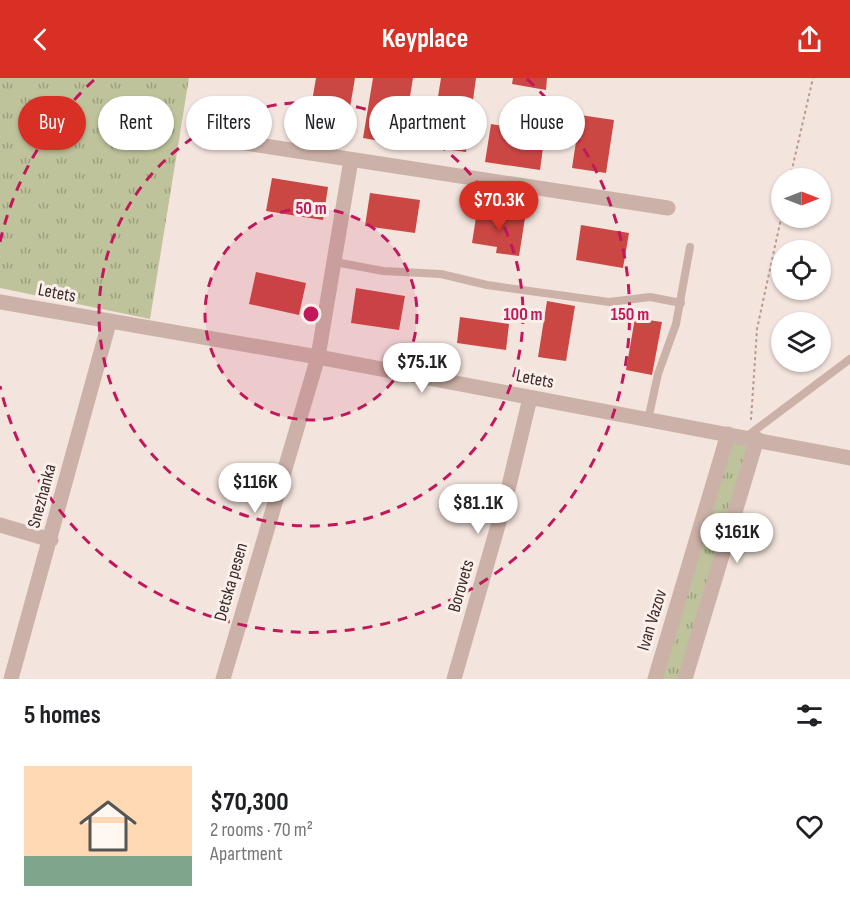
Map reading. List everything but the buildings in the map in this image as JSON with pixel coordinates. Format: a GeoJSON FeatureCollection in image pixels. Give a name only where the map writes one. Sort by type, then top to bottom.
{"type":"FeatureCollection","features":[{"type":"Feature","properties":{"kind":"street"},"geometry":{"type":"LineString","coordinates":[[272,147],[668,208]]}},
{"type":"Feature","properties":{"kind":"street","name":"Detska pesen"},"geometry":{"type":"LineString","coordinates":[[223,679],[318,357],[351,160]]}},
{"type":"Feature","properties":{"kind":"street","name":"Letets"},"geometry":{"type":"LineString","coordinates":[[0,302],[109,323],[318,357],[850,458]]}},
{"type":"Feature","properties":{"kind":"street","name":"Snezhanka"},"geometry":{"type":"LineString","coordinates":[[11,679],[109,323]]}},
{"type":"Feature","properties":{"kind":"street","name":"Borovets"},"geometry":{"type":"LineString","coordinates":[[454,679],[507,494],[530,398]]}},
{"type":"Feature","properties":{"kind":"street","name":"Ivan Vazov"},"geometry":{"type":"LineString","coordinates":[[655,679],[728,434]]}},
{"type":"Feature","properties":{"kind":"street"},"geometry":{"type":"LineString","coordinates":[[685,679],[752,438]]}},
{"type":"Feature","properties":{"kind":"street"},"geometry":{"type":"LineString","coordinates":[[0,525],[51,540]]}},
{"type":"Feature","properties":{"kind":"lane"},"geometry":{"type":"LineString","coordinates":[[648,420],[658,374],[676,324],[690,247]]}},
{"type":"Feature","properties":{"kind":"lane"},"geometry":{"type":"LineString","coordinates":[[335,262],[383,271],[441,274],[487,285],[609,302],[650,297],[681,303]]}},
{"type":"Feature","properties":{"kind":"lane"},"geometry":{"type":"LineString","coordinates":[[752,438],[850,359]]}},
{"type":"Feature","properties":{"kind":"path"},"geometry":{"type":"LineString","coordinates":[[792,168],[813,78]]}},
{"type":"Feature","properties":{"kind":"path"},"geometry":{"type":"LineString","coordinates":[[752,438],[757,329],[779,228]]}},
{"type":"Feature","properties":{"kind":"green space"},"geometry":{"type":"Polygon","coordinates":[[[0,78],[189,78],[150,319],[0,288],[0,78]]]}},
{"type":"Feature","properties":{"kind":"green space"},"geometry":{"type":"Polygon","coordinates":[[[728,434],[757,439],[685,679],[654,679],[728,434]]]}}]}
